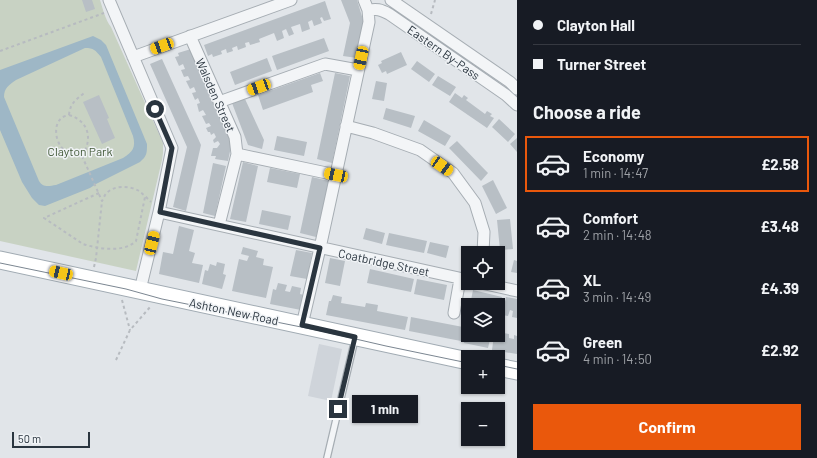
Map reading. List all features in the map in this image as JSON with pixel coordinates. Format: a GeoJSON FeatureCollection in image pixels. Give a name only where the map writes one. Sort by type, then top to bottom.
{"type":"FeatureCollection","features":[{"type":"Feature","properties":{"kind":"main road","name":"Ashton New Road"},"geometry":{"type":"LineString","coordinates":[[0,260],[461,360]]}},
{"type":"Feature","properties":{"kind":"main road"},"geometry":{"type":"LineString","coordinates":[[505,368],[517,371]]}},
{"type":"Feature","properties":{"kind":"street"},"geometry":{"type":"LineString","coordinates":[[133,57],[291,0]]}},
{"type":"Feature","properties":{"kind":"street","name":"Eastern By-Pass"},"geometry":{"type":"LineString","coordinates":[[391,0],[510,82],[517,89]]}},
{"type":"Feature","properties":{"kind":"street"},"geometry":{"type":"LineString","coordinates":[[111,5],[172,148],[160,211],[140,290]]}},
{"type":"Feature","properties":{"kind":"street"},"geometry":{"type":"LineString","coordinates":[[302,325],[369,22],[366,5]]}},
{"type":"Feature","properties":{"kind":"street","name":"Eastern By-Pass"},"geometry":{"type":"LineString","coordinates":[[366,5],[389,14],[506,95],[517,105]]}},
{"type":"Feature","properties":{"kind":"street","name":"Walsden Street"},"geometry":{"type":"LineString","coordinates":[[190,36],[235,137],[237,154],[219,225]]}},
{"type":"Feature","properties":{"kind":"street"},"geometry":{"type":"LineString","coordinates":[[219,102],[325,64],[358,70]]}},
{"type":"Feature","properties":{"kind":"street"},"geometry":{"type":"LineString","coordinates":[[346,126],[373,133],[420,150],[453,173],[475,204],[484,232],[483,246]]}},
{"type":"Feature","properties":{"kind":"street"},"geometry":{"type":"LineString","coordinates":[[237,154],[336,175]]}},
{"type":"Feature","properties":{"kind":"street","name":"Coatbridge Street"},"geometry":{"type":"LineString","coordinates":[[160,211],[461,278]]}},
{"type":"Feature","properties":{"kind":"street"},"geometry":{"type":"LineString","coordinates":[[505,288],[517,291]]}},
{"type":"Feature","properties":{"kind":"street"},"geometry":{"type":"LineString","coordinates":[[454,313],[461,289]]}},
{"type":"Feature","properties":{"kind":"lane"},"geometry":{"type":"LineString","coordinates":[[327,458],[355,337]]}},
{"type":"Feature","properties":{"kind":"path"},"geometry":{"type":"LineString","coordinates":[[428,26],[435,0]]}},
{"type":"Feature","properties":{"kind":"path"},"geometry":{"type":"LineString","coordinates":[[0,50],[111,5]]}},
{"type":"Feature","properties":{"kind":"path"},"geometry":{"type":"LineString","coordinates":[[69,115],[72,103],[84,93]]}},
{"type":"Feature","properties":{"kind":"path"},"geometry":{"type":"LineString","coordinates":[[69,115],[76,117],[86,128],[88,142],[86,150],[82,156],[75,156],[68,153],[62,148],[58,141],[56,133],[57,126],[64,116],[69,115]]}},
{"type":"Feature","properties":{"kind":"path"},"geometry":{"type":"LineString","coordinates":[[82,156],[102,201]]}},
{"type":"Feature","properties":{"kind":"path"},"geometry":{"type":"LineString","coordinates":[[91,280],[96,258],[102,201],[105,195],[111,190],[120,187],[130,187],[146,197],[160,211]]}},
{"type":"Feature","properties":{"kind":"path"},"geometry":{"type":"LineString","coordinates":[[98,193],[44,218],[83,244],[108,249],[126,248],[136,241],[146,197]]}},
{"type":"Feature","properties":{"kind":"path"},"geometry":{"type":"LineString","coordinates":[[121,298],[130,330]]}},
{"type":"Feature","properties":{"kind":"path"},"geometry":{"type":"LineString","coordinates":[[116,360],[130,330],[152,306]]}},
{"type":"Feature","properties":{"kind":"shaded area"},"geometry":{"type":"Polygon","coordinates":[[[319,344],[342,349],[331,401],[308,396],[319,344]]]}},
{"type":"Feature","properties":{"kind":"green space","name":"Clayton Park"},"geometry":{"type":"Polygon","coordinates":[[[0,0],[100,0],[109,24],[163,143],[162,160],[136,271],[0,241],[0,0]]]}},
{"type":"Feature","properties":{"kind":"water"},"geometry":{"type":"Polygon","coordinates":[[[93,36],[101,40],[106,45],[147,144],[147,152],[144,158],[140,162],[90,188],[45,206],[39,205],[32,198],[22,182],[0,130],[0,70],[93,36]],[[85,48],[16,80],[9,85],[5,91],[4,97],[39,181],[44,186],[56,185],[123,158],[129,154],[134,146],[133,136],[101,57],[94,50],[85,48]]]}},
{"type":"Feature","properties":{"kind":"building"},"geometry":{"type":"Polygon","coordinates":[[[82,0],[92,0],[95,9],[86,12],[82,0]]]}},
{"type":"Feature","properties":{"kind":"building"},"geometry":{"type":"Polygon","coordinates":[[[341,0],[357,0],[364,23],[357,58],[343,56],[350,23],[341,0]]]}},
{"type":"Feature","properties":{"kind":"building"},"geometry":{"type":"Polygon","coordinates":[[[325,1],[331,19],[324,21],[322,17],[320,18],[322,23],[314,26],[312,20],[308,22],[310,29],[302,32],[300,24],[291,27],[294,34],[289,36],[286,29],[282,31],[284,38],[277,41],[274,33],[259,39],[260,42],[250,45],[249,42],[245,43],[246,47],[238,50],[237,46],[232,48],[233,51],[227,53],[226,49],[221,51],[222,54],[213,57],[212,54],[208,56],[204,45],[325,1]]]}},
{"type":"Feature","properties":{"kind":"building"},"geometry":{"type":"Polygon","coordinates":[[[324,38],[329,51],[277,70],[272,56],[324,38]]]}},
{"type":"Feature","properties":{"kind":"building"},"geometry":{"type":"Polygon","coordinates":[[[191,49],[232,142],[228,161],[215,159],[216,156],[211,156],[213,148],[217,148],[220,144],[218,141],[214,143],[213,140],[216,137],[214,133],[211,135],[210,132],[208,132],[206,128],[211,126],[209,123],[206,124],[202,116],[206,115],[203,110],[199,112],[197,104],[200,103],[198,98],[195,100],[192,93],[196,92],[194,87],[190,89],[186,81],[190,80],[188,76],[184,77],[181,70],[185,69],[183,64],[179,66],[175,57],[179,56],[178,53],[191,49]]]}},
{"type":"Feature","properties":{"kind":"building"},"geometry":{"type":"Polygon","coordinates":[[[401,52],[407,65],[387,74],[386,71],[382,73],[378,65],[382,63],[381,61],[401,52]]]}},
{"type":"Feature","properties":{"kind":"building"},"geometry":{"type":"Polygon","coordinates":[[[267,58],[272,71],[235,85],[230,72],[267,58]]]}},
{"type":"Feature","properties":{"kind":"building"},"geometry":{"type":"Polygon","coordinates":[[[162,59],[201,145],[186,211],[173,207],[187,147],[150,64],[162,59]]]}},
{"type":"Feature","properties":{"kind":"building"},"geometry":{"type":"Polygon","coordinates":[[[417,61],[435,74],[429,82],[411,69],[417,61]]]}},
{"type":"Feature","properties":{"kind":"building"},"geometry":{"type":"Polygon","coordinates":[[[320,73],[323,81],[311,85],[313,92],[263,110],[258,95],[320,73]]]}},
{"type":"Feature","properties":{"kind":"building"},"geometry":{"type":"Polygon","coordinates":[[[335,73],[350,76],[332,163],[317,159],[335,73]]]}},
{"type":"Feature","properties":{"kind":"building"},"geometry":{"type":"Polygon","coordinates":[[[438,76],[456,87],[450,96],[432,85],[438,76]]]}},
{"type":"Feature","properties":{"kind":"building"},"geometry":{"type":"Polygon","coordinates":[[[376,81],[387,83],[384,101],[372,99],[376,81]]]}},
{"type":"Feature","properties":{"kind":"building"},"geometry":{"type":"Polygon","coordinates":[[[455,93],[462,98],[464,95],[468,98],[466,100],[485,114],[487,111],[492,114],[490,116],[494,118],[487,128],[449,102],[455,93]]]}},
{"type":"Feature","properties":{"kind":"building"},"geometry":{"type":"Polygon","coordinates":[[[99,95],[109,118],[107,119],[115,138],[102,144],[83,102],[99,95]]]}},
{"type":"Feature","properties":{"kind":"building"},"geometry":{"type":"Polygon","coordinates":[[[245,99],[264,140],[262,149],[248,145],[232,103],[245,99]]]}},
{"type":"Feature","properties":{"kind":"building"},"geometry":{"type":"Polygon","coordinates":[[[386,108],[415,116],[411,128],[383,119],[386,108]]]}},
{"type":"Feature","properties":{"kind":"building"},"geometry":{"type":"Polygon","coordinates":[[[499,119],[515,134],[508,142],[492,127],[499,119]]]}},
{"type":"Feature","properties":{"kind":"building"},"geometry":{"type":"Polygon","coordinates":[[[424,120],[451,136],[445,146],[418,131],[424,120]]]}},
{"type":"Feature","properties":{"kind":"building"},"geometry":{"type":"Polygon","coordinates":[[[277,136],[307,142],[304,156],[274,150],[277,136]]]}},
{"type":"Feature","properties":{"kind":"building"},"geometry":{"type":"Polygon","coordinates":[[[517,138],[517,152],[510,144],[517,138]]]}},
{"type":"Feature","properties":{"kind":"building"},"geometry":{"type":"Polygon","coordinates":[[[457,141],[488,173],[481,181],[449,148],[457,141]]]}},
{"type":"Feature","properties":{"kind":"building"},"geometry":{"type":"Polygon","coordinates":[[[243,162],[258,166],[246,222],[230,219],[243,162]]]}},
{"type":"Feature","properties":{"kind":"building"},"geometry":{"type":"Polygon","coordinates":[[[213,163],[226,166],[215,216],[203,213],[213,163]]]}},
{"type":"Feature","properties":{"kind":"building"},"geometry":{"type":"Polygon","coordinates":[[[270,168],[300,174],[297,188],[267,182],[270,168]]]}},
{"type":"Feature","properties":{"kind":"building"},"geometry":{"type":"Polygon","coordinates":[[[312,177],[329,181],[316,237],[300,233],[312,177]]]}},
{"type":"Feature","properties":{"kind":"building"},"geometry":{"type":"Polygon","coordinates":[[[493,180],[507,208],[496,214],[482,186],[493,180]]]}},
{"type":"Feature","properties":{"kind":"building"},"geometry":{"type":"Polygon","coordinates":[[[262,210],[291,216],[288,230],[259,224],[262,210]]]}},
{"type":"Feature","properties":{"kind":"building"},"geometry":{"type":"Polygon","coordinates":[[[510,219],[513,249],[505,250],[505,246],[500,246],[497,220],[510,219]]]}},
{"type":"Feature","properties":{"kind":"building"},"geometry":{"type":"Polygon","coordinates":[[[179,226],[194,230],[189,251],[195,253],[192,263],[203,265],[199,283],[159,274],[163,252],[173,254],[179,226]]]}},
{"type":"Feature","properties":{"kind":"building"},"geometry":{"type":"Polygon","coordinates":[[[366,228],[385,233],[382,244],[363,239],[366,228]]]}},
{"type":"Feature","properties":{"kind":"building"},"geometry":{"type":"Polygon","coordinates":[[[389,233],[427,241],[424,253],[386,245],[389,233]]]}},
{"type":"Feature","properties":{"kind":"building"},"geometry":{"type":"Polygon","coordinates":[[[430,242],[449,246],[446,258],[427,253],[430,242]]]}},
{"type":"Feature","properties":{"kind":"building"},"geometry":{"type":"Polygon","coordinates":[[[243,247],[258,251],[256,257],[264,259],[263,265],[273,267],[266,298],[232,291],[239,259],[247,261],[249,256],[241,254],[243,247]]]}},
{"type":"Feature","properties":{"kind":"building"},"geometry":{"type":"Polygon","coordinates":[[[296,250],[312,253],[307,279],[290,276],[296,250]]]}},
{"type":"Feature","properties":{"kind":"building"},"geometry":{"type":"Polygon","coordinates":[[[330,258],[345,261],[340,286],[325,283],[330,258]]]}},
{"type":"Feature","properties":{"kind":"building"},"geometry":{"type":"Polygon","coordinates":[[[514,260],[517,261],[517,273],[511,272],[514,260]]]}},
{"type":"Feature","properties":{"kind":"building"},"geometry":{"type":"Polygon","coordinates":[[[217,262],[225,264],[223,274],[226,275],[222,289],[202,284],[205,270],[208,271],[210,264],[216,266],[217,262]]]}},
{"type":"Feature","properties":{"kind":"building"},"geometry":{"type":"Polygon","coordinates":[[[370,269],[414,279],[411,292],[367,283],[370,269]]]}},
{"type":"Feature","properties":{"kind":"building"},"geometry":{"type":"Polygon","coordinates":[[[417,279],[447,285],[444,300],[414,294],[417,279]]]}},
{"type":"Feature","properties":{"kind":"building"},"geometry":{"type":"Polygon","coordinates":[[[278,283],[287,285],[285,291],[290,292],[292,286],[301,288],[300,294],[304,295],[301,310],[270,304],[273,289],[276,290],[278,283]]]}},
{"type":"Feature","properties":{"kind":"building"},"geometry":{"type":"Polygon","coordinates":[[[473,290],[502,297],[502,298],[471,298],[473,290]]]}},
{"type":"Feature","properties":{"kind":"building"},"geometry":{"type":"Polygon","coordinates":[[[333,295],[342,297],[341,303],[365,307],[366,303],[378,305],[377,311],[408,317],[405,330],[326,315],[329,301],[331,301],[333,295]]]}},
{"type":"Feature","properties":{"kind":"building"},"geometry":{"type":"Polygon","coordinates":[[[506,297],[517,299],[517,318],[512,317],[513,311],[510,310],[508,316],[505,316],[506,297]]]}},
{"type":"Feature","properties":{"kind":"building"},"geometry":{"type":"Polygon","coordinates":[[[411,317],[461,327],[461,341],[409,331],[411,317]]]}},
{"type":"Feature","properties":{"kind":"building"},"geometry":{"type":"Polygon","coordinates":[[[505,333],[509,334],[509,338],[514,339],[514,335],[517,336],[517,354],[505,352],[505,350],[492,350],[493,342],[505,342],[505,333]]]}},
{"type":"Feature","properties":{"kind":"building"},"geometry":{"type":"Polygon","coordinates":[[[464,342],[489,342],[488,348],[464,342]]]}},
{"type":"Feature","properties":{"kind":"tram line"},"geometry":{"type":"LineString","coordinates":[[0,263],[126,289],[162,299],[321,331],[461,362]]}},
{"type":"Feature","properties":{"kind":"tram line"},"geometry":{"type":"LineString","coordinates":[[505,366],[517,369]]}},
{"type":"Feature","properties":{"kind":"route"},"geometry":{"type":"LineString","coordinates":[[155,109],[172,148],[160,212],[320,248],[302,325],[355,337],[338,409]]}}]}
